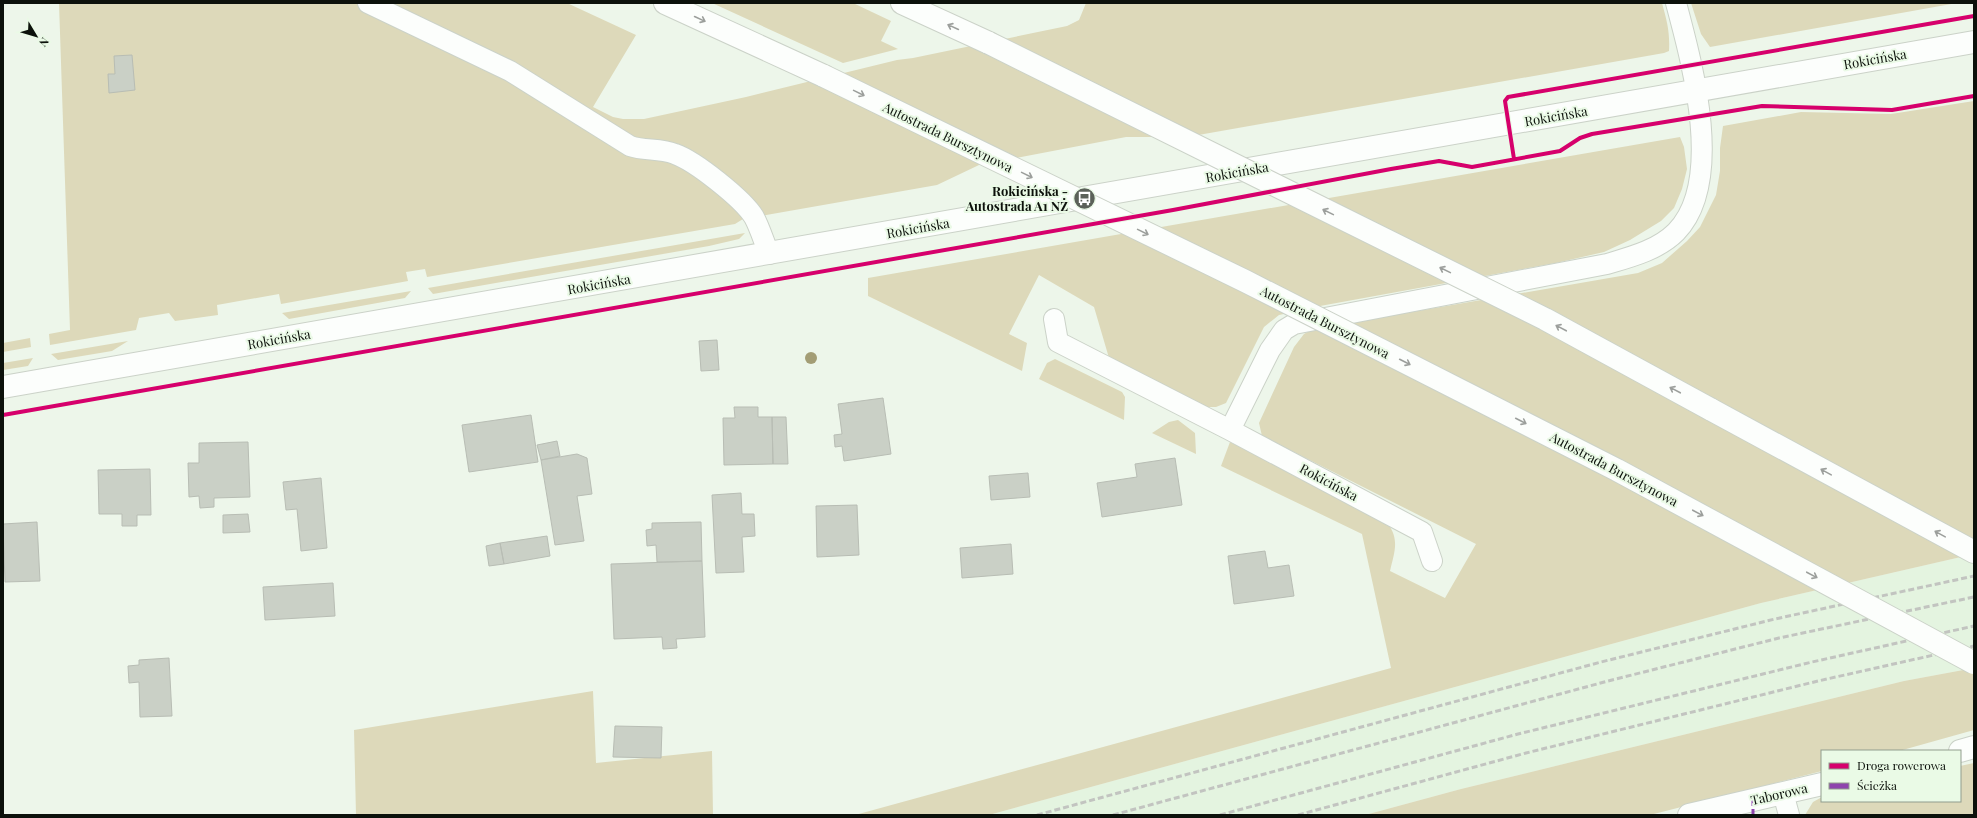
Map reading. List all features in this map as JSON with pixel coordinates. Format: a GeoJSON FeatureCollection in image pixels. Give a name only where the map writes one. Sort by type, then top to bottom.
{"type":"FeatureCollection","features":[{"type":"Feature","properties":{"kind":"main road","name":"Autostrada Bursztynowa"},"geometry":{"type":"LineString","coordinates":[[665,3],[824,76],[1245,281],[1617,470],[1974,663]]}},
{"type":"Feature","properties":{"kind":"main road"},"geometry":{"type":"LineString","coordinates":[[902,3],[989,43],[1545,319],[1974,552]]}},
{"type":"Feature","properties":{"kind":"main road","name":"Rokicińska"},"geometry":{"type":"LineString","coordinates":[[3,387],[1974,42]]}},
{"type":"Feature","properties":{"kind":"main road"},"geometry":{"type":"LineString","coordinates":[[1961,751],[1974,747]]}},
{"type":"Feature","properties":{"kind":"main road","name":"Taborowa"},"geometry":{"type":"LineString","coordinates":[[1689,815],[1821,784]]}},
{"type":"Feature","properties":{"kind":"lane"},"geometry":{"type":"LineString","coordinates":[[368,3],[510,71],[630,146],[639,149],[674,153],[684,157],[716,180],[749,210],[754,217],[768,254]]}},
{"type":"Feature","properties":{"kind":"lane"},"geometry":{"type":"LineString","coordinates":[[1230,430],[1270,350],[1284,330],[1294,324],[1608,264],[1633,257],[1656,247],[1674,234],[1690,213],[1701,179],[1702,162],[1697,90],[1676,3]]}},
{"type":"Feature","properties":{"kind":"lane","name":"Rokicińska"},"geometry":{"type":"LineString","coordinates":[[1054,319],[1058,342],[1230,430],[1422,532],[1432,561]]}},
{"type":"Feature","properties":{"kind":"lane"},"geometry":{"type":"LineString","coordinates":[[1783,793],[1789,815]]}},
{"type":"Feature","properties":{"kind":"shaded area"},"geometry":{"type":"Polygon","coordinates":[[[59,3],[567,3],[636,35],[593,107],[613,117],[623,119],[644,119],[746,97],[897,60],[1067,26],[1079,20],[1086,3],[1662,3],[1668,27],[1669,51],[1187,137],[1126,137],[979,165],[937,185],[743,219],[735,224],[427,277],[425,269],[406,272],[408,281],[281,304],[279,294],[217,305],[218,315],[175,321],[169,313],[139,318],[136,330],[50,345],[49,334],[70,330],[59,3]]]}},
{"type":"Feature","properties":{"kind":"shaded area"},"geometry":{"type":"Polygon","coordinates":[[[712,3],[853,3],[891,21],[881,41],[898,49],[843,63],[712,3]]]}},
{"type":"Feature","properties":{"kind":"shaded area"},"geometry":{"type":"Polygon","coordinates":[[[1691,3],[1957,3],[1710,47],[1701,34],[1691,3]]]}},
{"type":"Feature","properties":{"kind":"shaded area"},"geometry":{"type":"Polygon","coordinates":[[[1974,101],[1974,554],[1761,603],[989,815],[855,815],[1391,668],[1362,534],[1221,466],[1230,442],[1388,524],[1392,530],[1395,541],[1390,571],[1445,598],[1476,544],[1262,436],[1259,423],[1294,347],[1304,334],[1313,329],[1638,273],[1662,263],[1687,241],[1700,227],[1716,195],[1720,171],[1720,148],[1723,126],[1801,112],[1891,114],[1974,101]]]}},
{"type":"Feature","properties":{"kind":"shaded area"},"geometry":{"type":"Polygon","coordinates":[[[1680,137],[1684,147],[1687,169],[1682,189],[1674,208],[1661,221],[1630,240],[1604,252],[1556,263],[1320,306],[1279,315],[1264,327],[1226,403],[1216,407],[1207,407],[1109,358],[1094,307],[1039,275],[1009,334],[1027,343],[1022,371],[868,296],[868,278],[1680,137]]]}},
{"type":"Feature","properties":{"kind":"shaded area"},"geometry":{"type":"Polygon","coordinates":[[[745,233],[739,239],[709,246],[433,294],[428,288],[745,233]]]}},
{"type":"Feature","properties":{"kind":"shaded area"},"geometry":{"type":"Polygon","coordinates":[[[411,291],[405,298],[289,319],[282,313],[411,291]]]}},
{"type":"Feature","properties":{"kind":"shaded area"},"geometry":{"type":"Polygon","coordinates":[[[30,338],[31,347],[3,352],[3,343],[30,338]]]}},
{"type":"Feature","properties":{"kind":"shaded area"},"geometry":{"type":"Polygon","coordinates":[[[128,341],[112,351],[58,360],[51,354],[128,341]]]}},
{"type":"Feature","properties":{"kind":"shaded area"},"geometry":{"type":"Polygon","coordinates":[[[33,358],[28,366],[3,370],[3,363],[33,358]]]}},
{"type":"Feature","properties":{"kind":"shaded area"},"geometry":{"type":"Polygon","coordinates":[[[1055,359],[1122,392],[1125,397],[1124,420],[1039,379],[1047,363],[1055,359]]]}},
{"type":"Feature","properties":{"kind":"shaded area"},"geometry":{"type":"Polygon","coordinates":[[[1178,420],[1195,433],[1196,454],[1152,433],[1169,422],[1178,420]]]}},
{"type":"Feature","properties":{"kind":"shaded area"},"geometry":{"type":"Polygon","coordinates":[[[1974,554],[1974,668],[1904,681],[1461,789],[1365,815],[989,815],[1761,603],[1974,554]]]}},
{"type":"Feature","properties":{"kind":"shaded area"},"geometry":{"type":"Polygon","coordinates":[[[1974,668],[1974,730],[1903,750],[1821,750],[1821,771],[1650,815],[1365,815],[1461,789],[1904,681],[1974,668]]]}},
{"type":"Feature","properties":{"kind":"shaded area"},"geometry":{"type":"Polygon","coordinates":[[[593,691],[596,763],[712,751],[713,815],[356,815],[354,730],[593,691]]]}},
{"type":"Feature","properties":{"kind":"shaded area"},"geometry":{"type":"Polygon","coordinates":[[[1974,763],[1974,815],[1805,815],[1813,802],[1821,798],[1821,802],[1961,802],[1961,766],[1974,763]]]}},
{"type":"Feature","properties":{"kind":"building"},"geometry":{"type":"Polygon","coordinates":[[[132,55],[135,90],[109,93],[108,74],[115,74],[114,56],[132,55]]]}},
{"type":"Feature","properties":{"kind":"building"},"geometry":{"type":"Polygon","coordinates":[[[717,340],[719,370],[701,371],[699,341],[717,340]]]}},
{"type":"Feature","properties":{"kind":"building"},"geometry":{"type":"Polygon","coordinates":[[[883,398],[891,454],[844,461],[842,446],[835,447],[834,435],[842,434],[838,404],[883,398]]]}},
{"type":"Feature","properties":{"kind":"building"},"geometry":{"type":"Polygon","coordinates":[[[734,407],[758,407],[758,417],[772,417],[773,464],[724,465],[723,418],[735,418],[734,407]]]}},
{"type":"Feature","properties":{"kind":"building"},"geometry":{"type":"Polygon","coordinates":[[[531,415],[538,462],[469,472],[462,425],[531,415]]]}},
{"type":"Feature","properties":{"kind":"building"},"geometry":{"type":"Polygon","coordinates":[[[772,417],[786,417],[788,464],[773,464],[772,417]]]}},
{"type":"Feature","properties":{"kind":"building"},"geometry":{"type":"Polygon","coordinates":[[[557,441],[560,456],[541,460],[537,445],[557,441]]]}},
{"type":"Feature","properties":{"kind":"building"},"geometry":{"type":"Polygon","coordinates":[[[248,442],[250,497],[214,498],[214,507],[200,508],[199,496],[189,497],[188,463],[199,463],[199,443],[248,442]]]}},
{"type":"Feature","properties":{"kind":"building"},"geometry":{"type":"Polygon","coordinates":[[[577,454],[587,458],[592,494],[577,496],[584,541],[555,545],[541,460],[577,454]]]}},
{"type":"Feature","properties":{"kind":"building"},"geometry":{"type":"Polygon","coordinates":[[[1175,458],[1182,505],[1102,517],[1097,483],[1137,477],[1135,464],[1175,458]]]}},
{"type":"Feature","properties":{"kind":"building"},"geometry":{"type":"Polygon","coordinates":[[[150,469],[151,515],[137,515],[137,526],[122,526],[122,514],[99,514],[98,470],[150,469]]]}},
{"type":"Feature","properties":{"kind":"building"},"geometry":{"type":"Polygon","coordinates":[[[1028,473],[1030,497],[991,500],[989,476],[1028,473]]]}},
{"type":"Feature","properties":{"kind":"building"},"geometry":{"type":"Polygon","coordinates":[[[321,478],[327,548],[301,551],[297,509],[286,510],[283,482],[321,478]]]}},
{"type":"Feature","properties":{"kind":"building"},"geometry":{"type":"Polygon","coordinates":[[[741,493],[742,514],[754,514],[755,536],[742,537],[744,572],[716,573],[712,495],[741,493]]]}},
{"type":"Feature","properties":{"kind":"building"},"geometry":{"type":"Polygon","coordinates":[[[857,505],[859,555],[817,557],[816,506],[857,505]]]}},
{"type":"Feature","properties":{"kind":"building"},"geometry":{"type":"Polygon","coordinates":[[[248,514],[250,532],[223,533],[223,515],[248,514]]]}},
{"type":"Feature","properties":{"kind":"building"},"geometry":{"type":"Polygon","coordinates":[[[37,522],[40,581],[5,582],[3,524],[37,522]]]}},
{"type":"Feature","properties":{"kind":"building"},"geometry":{"type":"Polygon","coordinates":[[[701,522],[702,561],[657,562],[656,545],[647,546],[646,530],[652,529],[652,523],[701,522]]]}},
{"type":"Feature","properties":{"kind":"building"},"geometry":{"type":"Polygon","coordinates":[[[547,536],[550,556],[504,564],[500,543],[547,536]]]}},
{"type":"Feature","properties":{"kind":"building"},"geometry":{"type":"Polygon","coordinates":[[[500,543],[504,564],[489,566],[486,546],[500,543]]]}},
{"type":"Feature","properties":{"kind":"building"},"geometry":{"type":"Polygon","coordinates":[[[1011,544],[1013,574],[962,578],[960,548],[1011,544]]]}},
{"type":"Feature","properties":{"kind":"building"},"geometry":{"type":"Polygon","coordinates":[[[1265,551],[1268,568],[1289,565],[1294,596],[1234,604],[1228,556],[1265,551]]]}},
{"type":"Feature","properties":{"kind":"building"},"geometry":{"type":"Polygon","coordinates":[[[702,561],[705,637],[676,639],[677,648],[663,649],[662,637],[614,639],[611,564],[702,561]]]}},
{"type":"Feature","properties":{"kind":"building"},"geometry":{"type":"Polygon","coordinates":[[[333,583],[335,616],[265,620],[263,587],[333,583]]]}},
{"type":"Feature","properties":{"kind":"building"},"geometry":{"type":"Polygon","coordinates":[[[169,658],[172,716],[140,717],[139,682],[129,683],[128,666],[139,665],[139,660],[169,658]]]}},
{"type":"Feature","properties":{"kind":"building"},"geometry":{"type":"Polygon","coordinates":[[[615,726],[662,727],[661,758],[613,757],[615,726]]]}},
{"type":"Feature","properties":{"kind":"railway"},"geometry":{"type":"LineString","coordinates":[[1037,815],[1601,662],[1775,619],[1974,576]]}},
{"type":"Feature","properties":{"kind":"railway"},"geometry":{"type":"LineString","coordinates":[[1113,815],[1608,681],[1779,638],[1974,597]]}},
{"type":"Feature","properties":{"kind":"railway"},"geometry":{"type":"LineString","coordinates":[[1220,815],[1518,734],[1812,662],[1974,626]]}},
{"type":"Feature","properties":{"kind":"railway"},"geometry":{"type":"LineString","coordinates":[[1298,815],[1526,753],[1818,681],[1974,646]]}},
{"type":"Feature","properties":{"kind":"marked path"},"geometry":{"type":"LineString","coordinates":[[1753,800],[1753,815]]}},
{"type":"Feature","properties":{"kind":"cycle path"},"geometry":{"type":"LineString","coordinates":[[1514,159],[1505,101],[1508,97],[1974,16]]}},
{"type":"Feature","properties":{"kind":"cycle path"},"geometry":{"type":"LineString","coordinates":[[3,415],[1173,210],[1391,169],[1439,161],[1472,167],[1560,151],[1580,138],[1592,134],[1762,106],[1892,110],[1974,96]]}},
{"type":"Feature","properties":{"kind":"place","name":"Rokicińska - Autostrada A1 NŻ"},"geometry":{"type":"Point","coordinates":[1084,198]}}]}
